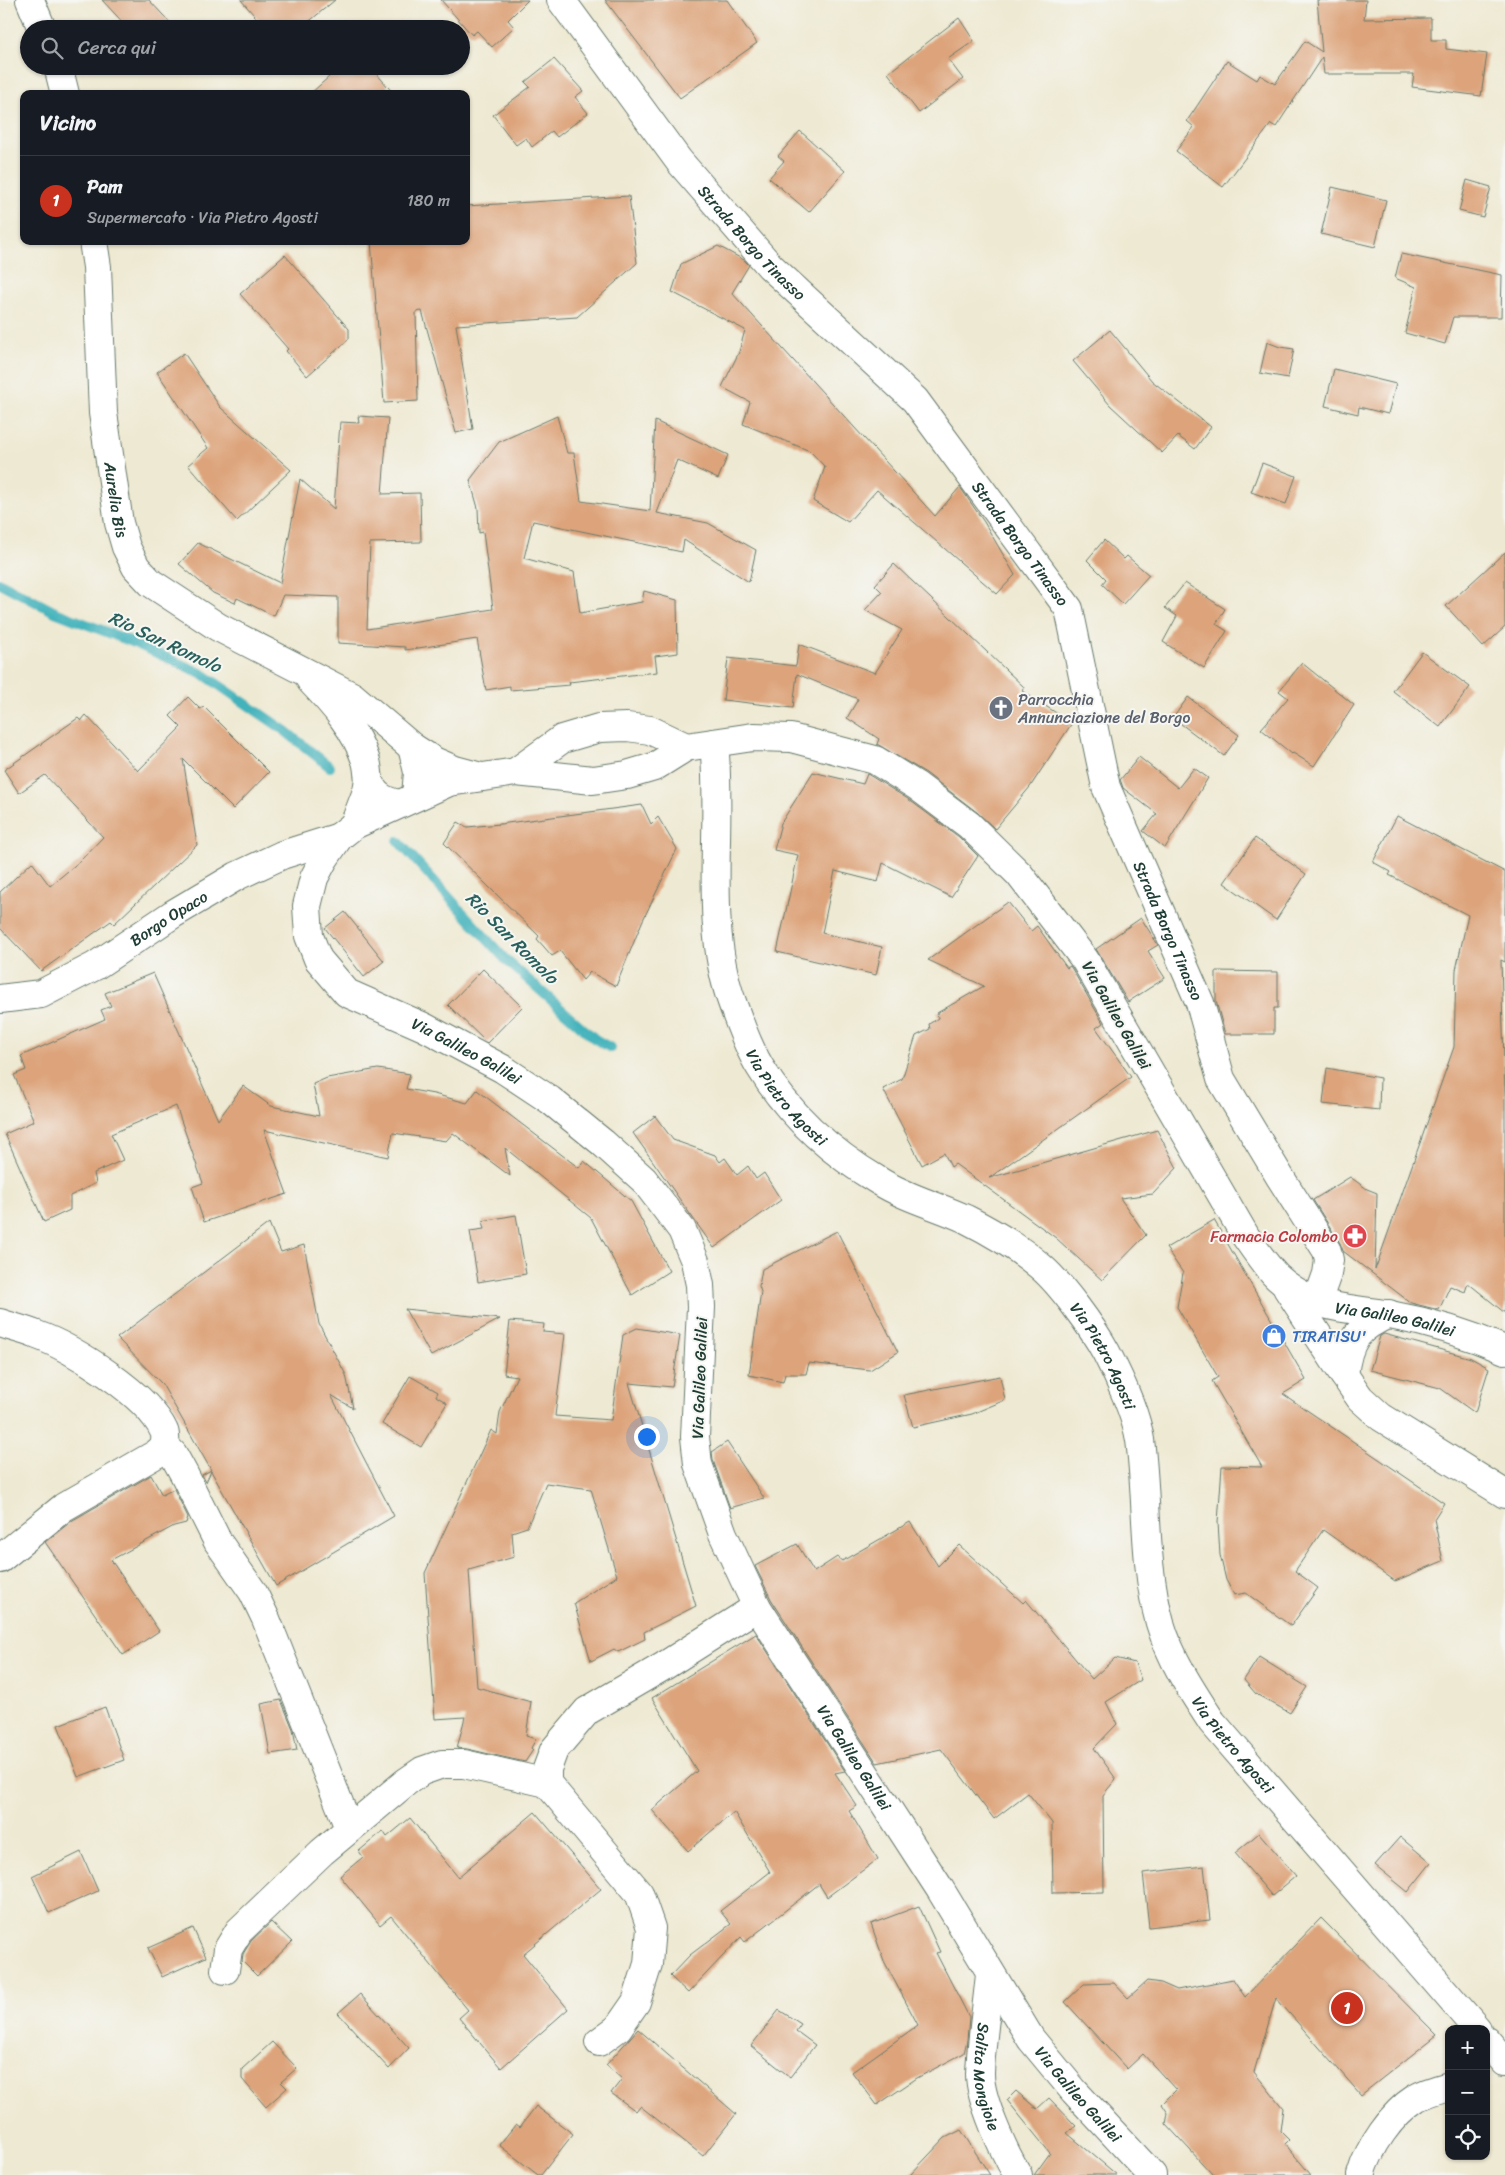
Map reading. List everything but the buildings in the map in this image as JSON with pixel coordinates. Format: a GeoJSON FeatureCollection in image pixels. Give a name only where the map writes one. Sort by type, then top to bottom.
{"type":"FeatureCollection","features":[{"type":"Feature","properties":{"kind":"main road"},"geometry":{"type":"LineString","coordinates":[[30,0],[38,20]]}},
{"type":"Feature","properties":{"kind":"main road","name":"Strada Borgo Tinasso"},"geometry":{"type":"LineString","coordinates":[[561,0],[679,161],[770,266],[915,400],[1069,610],[1106,787],[1200,1003],[1221,1079],[1327,1251],[1328,1266],[1317,1302]]}},
{"type":"Feature","properties":{"kind":"main road"},"geometry":{"type":"LineString","coordinates":[[60,75],[64,90]]}},
{"type":"Feature","properties":{"kind":"main road","name":"Aurelia Bis"},"geometry":{"type":"LineString","coordinates":[[93,245],[104,412],[118,523],[129,554],[136,567],[151,583],[218,627],[352,696],[412,747],[434,761],[455,770],[481,777]]}},
{"type":"Feature","properties":{"kind":"main road"},"geometry":{"type":"LineString","coordinates":[[296,666],[346,721],[366,761],[372,788],[378,796],[387,801],[407,800],[418,772],[412,747]]}},
{"type":"Feature","properties":{"kind":"main road","name":"Via Galileo Galilei"},"geometry":{"type":"LineString","coordinates":[[516,772],[562,739],[599,728],[627,726],[650,730],[686,747]]}},
{"type":"Feature","properties":{"kind":"main road"},"geometry":{"type":"LineString","coordinates":[[650,730],[656,743],[657,756],[654,766]]}},
{"type":"Feature","properties":{"kind":"main road","name":"Via Galileo Galilei"},"geometry":{"type":"LineString","coordinates":[[1152,2175],[1074,2091],[1031,2039],[940,1889],[757,1607],[723,1534],[698,1464],[695,1437],[701,1307],[700,1285],[695,1261],[682,1230],[644,1180],[603,1143],[550,1100],[503,1069],[424,1027],[348,993],[318,959],[309,936],[307,906],[314,878],[324,859],[347,831],[407,800],[449,782],[516,772],[593,780],[627,775],[654,766],[686,747],[753,737],[791,738],[875,760],[917,786],[969,825],[1019,874],[1085,960],[1246,1237],[1271,1273],[1286,1285],[1317,1302],[1339,1308],[1388,1314],[1446,1328],[1505,1350]]}},
{"type":"Feature","properties":{"kind":"main road"},"geometry":{"type":"LineString","coordinates":[[562,739],[560,764],[564,776]]}},
{"type":"Feature","properties":{"kind":"main road","name":"Via Pietro Agosti"},"geometry":{"type":"LineString","coordinates":[[714,743],[718,781],[716,933],[731,1000],[759,1066],[786,1103],[809,1130],[842,1156],[881,1183],[966,1220],[1009,1243],[1042,1268],[1076,1307],[1105,1350],[1125,1392],[1140,1437],[1145,1523],[1152,1583],[1160,1622],[1176,1668],[1212,1722],[1474,2025]]}},
{"type":"Feature","properties":{"kind":"main road"},"geometry":{"type":"LineString","coordinates":[[347,831],[367,791],[369,779]]}},
{"type":"Feature","properties":{"kind":"main road","name":"Borgo Opaco"},"geometry":{"type":"LineString","coordinates":[[0,999],[41,994],[95,966],[173,914],[236,876],[282,854],[347,831]]}},
{"type":"Feature","properties":{"kind":"main road"},"geometry":{"type":"LineString","coordinates":[[1286,1285],[1360,1398],[1381,1417],[1505,1494]]}},
{"type":"Feature","properties":{"kind":"main road"},"geometry":{"type":"LineString","coordinates":[[1344,1375],[1346,1358],[1355,1338],[1370,1322],[1388,1314]]}},
{"type":"Feature","properties":{"kind":"main road"},"geometry":{"type":"LineString","coordinates":[[0,1323],[38,1335],[78,1356],[132,1393],[155,1415],[165,1432],[164,1446],[156,1454],[64,1507],[0,1559]]}},
{"type":"Feature","properties":{"kind":"main road"},"geometry":{"type":"LineString","coordinates":[[164,1446],[173,1454],[218,1542],[253,1592],[266,1618],[349,1828]]}},
{"type":"Feature","properties":{"kind":"main road"},"geometry":{"type":"LineString","coordinates":[[599,2042],[618,2028],[636,2002],[648,1964],[651,1928],[639,1893],[547,1783],[546,1769],[554,1750],[587,1711],[664,1666],[757,1607]]}},
{"type":"Feature","properties":{"kind":"main road"},"geometry":{"type":"LineString","coordinates":[[226,1970],[228,1949],[239,1931],[349,1828],[422,1771],[442,1764],[464,1764],[547,1783]]}},
{"type":"Feature","properties":{"kind":"main road","name":"Salita Mongioie"},"geometry":{"type":"LineString","coordinates":[[990,1974],[980,2076],[987,2104],[1003,2147],[1018,2175]]}},
{"type":"Feature","properties":{"kind":"main road"},"geometry":{"type":"LineString","coordinates":[[1490,2045],[1505,2062]]}},
{"type":"Feature","properties":{"kind":"main road"},"geometry":{"type":"LineString","coordinates":[[1490,2073],[1505,2068]]}},
{"type":"Feature","properties":{"kind":"main road"},"geometry":{"type":"LineString","coordinates":[[1361,2175],[1365,2160],[1385,2129],[1401,2109],[1417,2097],[1445,2087]]}},
{"type":"Feature","properties":{"kind":"waterway","name":"Rio San Romolo"},"geometry":{"type":"LineString","coordinates":[[0,583],[55,612],[130,641],[203,674],[284,730],[330,767]]}},
{"type":"Feature","properties":{"kind":"waterway","name":"Rio San Romolo"},"geometry":{"type":"LineString","coordinates":[[398,841],[505,959],[595,1039],[611,1048]]}},
{"type":"Feature","properties":{"kind":"place","name":"Parrocchia Annunciazione del Borgo"},"geometry":{"type":"Point","coordinates":[1001,708]}},
{"type":"Feature","properties":{"kind":"place","name":"Farmacia Colombo"},"geometry":{"type":"Point","coordinates":[1355,1236]}},
{"type":"Feature","properties":{"kind":"place","name":"TIRATISU'"},"geometry":{"type":"Point","coordinates":[1274,1336]}},
{"type":"Feature","properties":{"kind":"place","name":"Pam"},"geometry":{"type":"Point","coordinates":[1347,2008]}}]}
